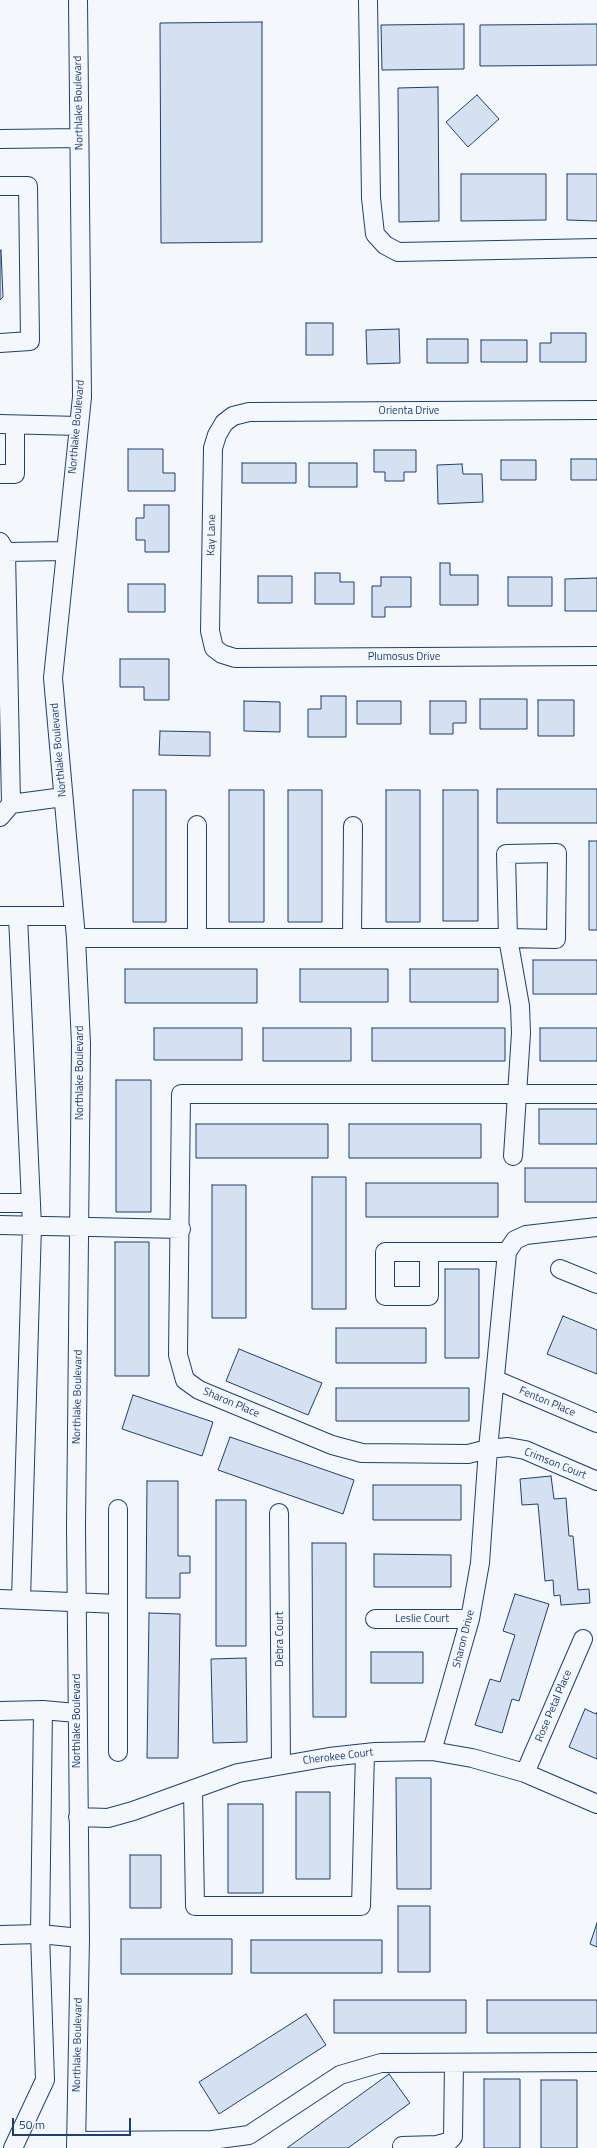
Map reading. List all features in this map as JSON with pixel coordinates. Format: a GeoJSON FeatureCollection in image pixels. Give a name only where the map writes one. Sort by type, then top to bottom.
{"type":"FeatureCollection","features":[{"type":"Feature","properties":{"kind":"street","name":"Northlake Boulevard"},"geometry":{"type":"LineString","coordinates":[[76,2145],[80,1938],[76,1713],[76,1604],[81,1044],[76,938],[53,678],[82,397],[78,0]]}},
{"type":"Feature","properties":{"kind":"street"},"geometry":{"type":"LineString","coordinates":[[368,0],[371,198],[376,234],[385,245],[398,252],[597,248]]}},
{"type":"Feature","properties":{"kind":"street"},"geometry":{"type":"LineString","coordinates":[[0,139],[79,138]]}},
{"type":"Feature","properties":{"kind":"street"},"geometry":{"type":"LineString","coordinates":[[0,186],[28,186],[30,341],[0,343]]}},
{"type":"Feature","properties":{"kind":"street","name":"Orienta Drive"},"geometry":{"type":"LineString","coordinates":[[224,423],[233,416],[249,412],[597,410]]}},
{"type":"Feature","properties":{"kind":"street","name":"Kay Lane"},"geometry":{"type":"LineString","coordinates":[[214,648],[210,631],[213,448],[217,435],[224,423]]}},
{"type":"Feature","properties":{"kind":"street"},"geometry":{"type":"LineString","coordinates":[[0,474],[15,474],[8,425],[79,426]]}},
{"type":"Feature","properties":{"kind":"street"},"geometry":{"type":"LineString","coordinates":[[63,797],[5,810],[3,547],[66,551]]}},
{"type":"Feature","properties":{"kind":"street","name":"Plumosus Drive"},"geometry":{"type":"LineString","coordinates":[[214,648],[222,654],[234,658],[597,656]]}},
{"type":"Feature","properties":{"kind":"street"},"geometry":{"type":"LineString","coordinates":[[197,825],[197,938]]}},
{"type":"Feature","properties":{"kind":"street"},"geometry":{"type":"LineString","coordinates":[[352,938],[353,826]]}},
{"type":"Feature","properties":{"kind":"street"},"geometry":{"type":"LineString","coordinates":[[76,938],[508,938],[556,939],[557,853],[506,854],[508,938],[520,1006],[521,1033],[513,1156]]}},
{"type":"Feature","properties":{"kind":"street"},"geometry":{"type":"LineString","coordinates":[[0,916],[74,916]]}},
{"type":"Feature","properties":{"kind":"street"},"geometry":{"type":"LineString","coordinates":[[18,916],[32,1226],[21,1599]]}},
{"type":"Feature","properties":{"kind":"street","name":"Sharon Place"},"geometry":{"type":"LineString","coordinates":[[488,1449],[468,1454],[362,1453],[332,1445],[195,1387],[185,1380],[178,1355],[181,1229],[181,1094],[517,1094]]}},
{"type":"Feature","properties":{"kind":"street"},"geometry":{"type":"LineString","coordinates":[[517,1094],[597,1094]]}},
{"type":"Feature","properties":{"kind":"street"},"geometry":{"type":"LineString","coordinates":[[0,1203],[31,1203]]}},
{"type":"Feature","properties":{"kind":"street"},"geometry":{"type":"LineString","coordinates":[[0,1225],[80,1228],[181,1229]]}},
{"type":"Feature","properties":{"kind":"street"},"geometry":{"type":"LineString","coordinates":[[488,1449],[496,1380],[507,1252],[515,1240],[526,1234],[597,1227]]}},
{"type":"Feature","properties":{"kind":"street"},"geometry":{"type":"LineString","coordinates":[[429,1252],[507,1252]]}},
{"type":"Feature","properties":{"kind":"street"},"geometry":{"type":"LineString","coordinates":[[560,1269],[597,1284]]}},
{"type":"Feature","properties":{"kind":"street","name":"Fenton Place"},"geometry":{"type":"LineString","coordinates":[[496,1380],[597,1423]]}},
{"type":"Feature","properties":{"kind":"street","name":"Crimson Court"},"geometry":{"type":"LineString","coordinates":[[488,1449],[508,1447],[525,1450],[597,1481]]}},
{"type":"Feature","properties":{"kind":"street","name":"Sharon Drive"},"geometry":{"type":"LineString","coordinates":[[432,1751],[470,1619],[480,1563],[484,1524],[488,1449]]}},
{"type":"Feature","properties":{"kind":"street"},"geometry":{"type":"LineString","coordinates":[[118,1509],[118,1752]]}},
{"type":"Feature","properties":{"kind":"street","name":"Debra Court"},"geometry":{"type":"LineString","coordinates":[[279,1513],[281,1765]]}},
{"type":"Feature","properties":{"kind":"street"},"geometry":{"type":"LineString","coordinates":[[0,1599],[21,1599],[76,1604],[118,1604]]}},
{"type":"Feature","properties":{"kind":"street","name":"Leslie Court"},"geometry":{"type":"LineString","coordinates":[[374,1619],[470,1619]]}},
{"type":"Feature","properties":{"kind":"street","name":"Rose Petal Place"},"geometry":{"type":"LineString","coordinates":[[525,1773],[583,1639]]}},
{"type":"Feature","properties":{"kind":"street"},"geometry":{"type":"LineString","coordinates":[[13,2148],[45,2080],[40,1934],[43,1710]]}},
{"type":"Feature","properties":{"kind":"street"},"geometry":{"type":"LineString","coordinates":[[0,1711],[43,1710],[76,1713]]}},
{"type":"Feature","properties":{"kind":"street","name":"Cherokee Court"},"geometry":{"type":"LineString","coordinates":[[78,1817],[108,1818],[133,1811],[238,1773],[281,1765],[365,1753],[432,1751],[472,1758],[525,1773],[597,1804]]}},
{"type":"Feature","properties":{"kind":"street"},"geometry":{"type":"LineString","coordinates":[[193,1790],[195,1906],[362,1906],[365,1753]]}},
{"type":"Feature","properties":{"kind":"street"},"geometry":{"type":"LineString","coordinates":[[0,1935],[40,1934],[80,1938]]}},
{"type":"Feature","properties":{"kind":"street"},"geometry":{"type":"LineString","coordinates":[[76,2145],[212,2140],[249,2135],[340,2075],[381,2063],[597,2062]]}},
{"type":"Feature","properties":{"kind":"street"},"geometry":{"type":"LineString","coordinates":[[402,2146],[437,2145],[448,2142],[453,2137],[454,2063]]}},
{"type":"Feature","properties":{"kind":"building"},"geometry":{"type":"Polygon","coordinates":[[[262,22],[262,242],[161,243],[160,23],[262,22]]]}},
{"type":"Feature","properties":{"kind":"building"},"geometry":{"type":"Polygon","coordinates":[[[464,24],[464,69],[382,70],[381,25],[464,24]]]}},
{"type":"Feature","properties":{"kind":"building"},"geometry":{"type":"Polygon","coordinates":[[[597,24],[597,65],[480,66],[480,25],[597,24]]]}},
{"type":"Feature","properties":{"kind":"building"},"geometry":{"type":"Polygon","coordinates":[[[438,87],[439,221],[399,222],[398,88],[438,87]]]}},
{"type":"Feature","properties":{"kind":"building"},"geometry":{"type":"Polygon","coordinates":[[[477,95],[499,119],[468,147],[446,122],[477,95]]]}},
{"type":"Feature","properties":{"kind":"building"},"geometry":{"type":"Polygon","coordinates":[[[461,174],[546,174],[546,220],[461,221],[461,174]]]}},
{"type":"Feature","properties":{"kind":"building"},"geometry":{"type":"Polygon","coordinates":[[[567,174],[597,174],[597,221],[567,220],[567,174]]]}},
{"type":"Feature","properties":{"kind":"building"},"geometry":{"type":"Polygon","coordinates":[[[1,250],[3,297],[0,300],[0,251],[1,250]]]}},
{"type":"Feature","properties":{"kind":"building"},"geometry":{"type":"Polygon","coordinates":[[[306,323],[333,323],[333,355],[306,355],[306,323]]]}},
{"type":"Feature","properties":{"kind":"building"},"geometry":{"type":"Polygon","coordinates":[[[399,329],[400,363],[367,364],[366,330],[399,329]]]}},
{"type":"Feature","properties":{"kind":"building"},"geometry":{"type":"Polygon","coordinates":[[[551,333],[586,333],[586,362],[540,362],[540,343],[551,343],[551,333]]]}},
{"type":"Feature","properties":{"kind":"building"},"geometry":{"type":"Polygon","coordinates":[[[427,339],[468,339],[468,363],[427,363],[427,339]]]}},
{"type":"Feature","properties":{"kind":"building"},"geometry":{"type":"Polygon","coordinates":[[[481,340],[527,340],[527,362],[481,362],[481,340]]]}},
{"type":"Feature","properties":{"kind":"building"},"geometry":{"type":"Polygon","coordinates":[[[128,449],[163,449],[163,473],[175,473],[175,491],[128,491],[128,449]]]}},
{"type":"Feature","properties":{"kind":"building"},"geometry":{"type":"Polygon","coordinates":[[[374,450],[416,450],[416,472],[404,472],[404,481],[385,481],[385,472],[374,472],[374,450]]]}},
{"type":"Feature","properties":{"kind":"building"},"geometry":{"type":"Polygon","coordinates":[[[571,459],[597,459],[597,480],[571,480],[571,459]]]}},
{"type":"Feature","properties":{"kind":"building"},"geometry":{"type":"Polygon","coordinates":[[[501,460],[536,460],[536,480],[501,480],[501,460]]]}},
{"type":"Feature","properties":{"kind":"building"},"geometry":{"type":"Polygon","coordinates":[[[242,463],[296,463],[296,483],[242,483],[242,463]]]}},
{"type":"Feature","properties":{"kind":"building"},"geometry":{"type":"Polygon","coordinates":[[[309,463],[357,463],[357,487],[309,487],[309,463]]]}},
{"type":"Feature","properties":{"kind":"building"},"geometry":{"type":"Polygon","coordinates":[[[462,464],[463,474],[482,474],[483,502],[438,504],[437,465],[462,464]]]}},
{"type":"Feature","properties":{"kind":"building"},"geometry":{"type":"Polygon","coordinates":[[[144,505],[169,505],[169,552],[145,552],[145,540],[136,540],[136,518],[144,518],[144,505]]]}},
{"type":"Feature","properties":{"kind":"building"},"geometry":{"type":"Polygon","coordinates":[[[440,563],[450,563],[450,575],[478,575],[478,605],[440,605],[440,563]]]}},
{"type":"Feature","properties":{"kind":"building"},"geometry":{"type":"Polygon","coordinates":[[[315,573],[340,573],[340,582],[354,582],[354,604],[315,604],[315,573]]]}},
{"type":"Feature","properties":{"kind":"building"},"geometry":{"type":"Polygon","coordinates":[[[258,576],[292,576],[292,603],[258,603],[258,576]]]}},
{"type":"Feature","properties":{"kind":"building"},"geometry":{"type":"Polygon","coordinates":[[[381,577],[411,577],[411,607],[385,607],[385,617],[372,617],[372,586],[381,586],[381,577]]]}},
{"type":"Feature","properties":{"kind":"building"},"geometry":{"type":"Polygon","coordinates":[[[508,577],[552,577],[552,606],[508,606],[508,577]]]}},
{"type":"Feature","properties":{"kind":"building"},"geometry":{"type":"Polygon","coordinates":[[[597,578],[597,611],[565,611],[565,579],[597,578]]]}},
{"type":"Feature","properties":{"kind":"building"},"geometry":{"type":"Polygon","coordinates":[[[128,584],[165,584],[165,612],[128,612],[128,584]]]}},
{"type":"Feature","properties":{"kind":"building"},"geometry":{"type":"Polygon","coordinates":[[[120,659],[169,659],[169,700],[144,700],[144,687],[120,687],[120,659]]]}},
{"type":"Feature","properties":{"kind":"building"},"geometry":{"type":"Polygon","coordinates":[[[321,696],[346,696],[346,737],[308,737],[308,709],[321,709],[321,696]]]}},
{"type":"Feature","properties":{"kind":"building"},"geometry":{"type":"Polygon","coordinates":[[[480,699],[527,699],[527,729],[480,729],[480,699]]]}},
{"type":"Feature","properties":{"kind":"building"},"geometry":{"type":"Polygon","coordinates":[[[538,700],[574,700],[574,736],[538,736],[538,700]]]}},
{"type":"Feature","properties":{"kind":"building"},"geometry":{"type":"Polygon","coordinates":[[[244,701],[280,702],[280,732],[244,731],[244,701]]]}},
{"type":"Feature","properties":{"kind":"building"},"geometry":{"type":"Polygon","coordinates":[[[357,701],[401,701],[401,724],[357,724],[357,701]]]}},
{"type":"Feature","properties":{"kind":"building"},"geometry":{"type":"Polygon","coordinates":[[[430,701],[466,701],[466,723],[453,723],[453,734],[430,734],[430,701]]]}},
{"type":"Feature","properties":{"kind":"building"},"geometry":{"type":"Polygon","coordinates":[[[160,731],[210,732],[210,756],[159,755],[160,731]]]}},
{"type":"Feature","properties":{"kind":"building"},"geometry":{"type":"Polygon","coordinates":[[[497,789],[597,789],[597,823],[497,823],[497,789]]]}},
{"type":"Feature","properties":{"kind":"building"},"geometry":{"type":"Polygon","coordinates":[[[133,790],[166,790],[166,922],[133,922],[133,790]]]}},
{"type":"Feature","properties":{"kind":"building"},"geometry":{"type":"Polygon","coordinates":[[[229,790],[264,790],[264,922],[229,922],[229,790]]]}},
{"type":"Feature","properties":{"kind":"building"},"geometry":{"type":"Polygon","coordinates":[[[288,790],[322,790],[322,922],[288,922],[288,790]]]}},
{"type":"Feature","properties":{"kind":"building"},"geometry":{"type":"Polygon","coordinates":[[[386,790],[420,790],[420,922],[386,922],[386,790]]]}},
{"type":"Feature","properties":{"kind":"building"},"geometry":{"type":"Polygon","coordinates":[[[443,790],[478,790],[478,921],[443,921],[443,790]]]}},
{"type":"Feature","properties":{"kind":"building"},"geometry":{"type":"Polygon","coordinates":[[[589,841],[597,841],[597,930],[589,930],[589,841]]]}},
{"type":"Feature","properties":{"kind":"building"},"geometry":{"type":"Polygon","coordinates":[[[533,960],[597,960],[597,994],[533,994],[533,960]]]}},
{"type":"Feature","properties":{"kind":"building"},"geometry":{"type":"Polygon","coordinates":[[[125,969],[257,969],[257,1003],[125,1003],[125,969]]]}},
{"type":"Feature","properties":{"kind":"building"},"geometry":{"type":"Polygon","coordinates":[[[300,969],[388,969],[388,1002],[300,1002],[300,969]]]}},
{"type":"Feature","properties":{"kind":"building"},"geometry":{"type":"Polygon","coordinates":[[[410,969],[498,969],[498,1002],[410,1002],[410,969]]]}},
{"type":"Feature","properties":{"kind":"building"},"geometry":{"type":"Polygon","coordinates":[[[154,1028],[242,1028],[242,1060],[154,1060],[154,1028]]]}},
{"type":"Feature","properties":{"kind":"building"},"geometry":{"type":"Polygon","coordinates":[[[263,1028],[351,1028],[351,1061],[263,1061],[263,1028]]]}},
{"type":"Feature","properties":{"kind":"building"},"geometry":{"type":"Polygon","coordinates":[[[372,1028],[505,1028],[505,1061],[372,1061],[372,1028]]]}},
{"type":"Feature","properties":{"kind":"building"},"geometry":{"type":"Polygon","coordinates":[[[540,1028],[597,1028],[597,1061],[540,1061],[540,1028]]]}},
{"type":"Feature","properties":{"kind":"building"},"geometry":{"type":"Polygon","coordinates":[[[116,1080],[151,1080],[151,1212],[116,1212],[116,1080]]]}},
{"type":"Feature","properties":{"kind":"building"},"geometry":{"type":"Polygon","coordinates":[[[539,1109],[597,1109],[597,1144],[539,1144],[539,1109]]]}},
{"type":"Feature","properties":{"kind":"building"},"geometry":{"type":"Polygon","coordinates":[[[196,1124],[328,1124],[328,1158],[196,1158],[196,1124]]]}},
{"type":"Feature","properties":{"kind":"building"},"geometry":{"type":"Polygon","coordinates":[[[349,1124],[481,1124],[481,1158],[349,1158],[349,1124]]]}},
{"type":"Feature","properties":{"kind":"building"},"geometry":{"type":"Polygon","coordinates":[[[525,1168],[597,1168],[597,1202],[525,1202],[525,1168]]]}},
{"type":"Feature","properties":{"kind":"building"},"geometry":{"type":"Polygon","coordinates":[[[312,1177],[346,1177],[346,1309],[312,1309],[312,1177]]]}},
{"type":"Feature","properties":{"kind":"building"},"geometry":{"type":"Polygon","coordinates":[[[366,1183],[498,1183],[498,1217],[366,1217],[366,1183]]]}},
{"type":"Feature","properties":{"kind":"building"},"geometry":{"type":"Polygon","coordinates":[[[212,1185],[246,1185],[246,1318],[212,1318],[212,1185]]]}},
{"type":"Feature","properties":{"kind":"building"},"geometry":{"type":"Polygon","coordinates":[[[115,1242],[149,1242],[149,1376],[115,1376],[115,1242]]]}},
{"type":"Feature","properties":{"kind":"building"},"geometry":{"type":"Polygon","coordinates":[[[445,1269],[479,1269],[479,1358],[445,1358],[445,1269]]]}},
{"type":"Feature","properties":{"kind":"building"},"geometry":{"type":"Polygon","coordinates":[[[563,1316],[597,1330],[597,1374],[547,1354],[563,1316]]]}},
{"type":"Feature","properties":{"kind":"building"},"geometry":{"type":"Polygon","coordinates":[[[336,1328],[426,1328],[426,1363],[336,1363],[336,1328]]]}},
{"type":"Feature","properties":{"kind":"building"},"geometry":{"type":"Polygon","coordinates":[[[239,1349],[322,1383],[308,1415],[226,1381],[239,1349]]]}},
{"type":"Feature","properties":{"kind":"building"},"geometry":{"type":"Polygon","coordinates":[[[336,1388],[469,1388],[469,1421],[336,1421],[336,1388]]]}},
{"type":"Feature","properties":{"kind":"building"},"geometry":{"type":"Polygon","coordinates":[[[133,1395],[213,1422],[202,1456],[122,1429],[133,1395]]]}},
{"type":"Feature","properties":{"kind":"building"},"geometry":{"type":"Polygon","coordinates":[[[230,1437],[354,1480],[343,1514],[218,1470],[230,1437]]]}},
{"type":"Feature","properties":{"kind":"building"},"geometry":{"type":"Polygon","coordinates":[[[551,1476],[554,1499],[566,1498],[569,1536],[573,1536],[578,1590],[589,1589],[590,1603],[561,1605],[560,1595],[554,1596],[553,1580],[545,1581],[538,1504],[522,1505],[520,1479],[551,1476]]]}},
{"type":"Feature","properties":{"kind":"building"},"geometry":{"type":"Polygon","coordinates":[[[147,1481],[178,1481],[178,1556],[190,1556],[190,1573],[180,1573],[180,1598],[146,1598],[147,1481]]]}},
{"type":"Feature","properties":{"kind":"building"},"geometry":{"type":"Polygon","coordinates":[[[373,1485],[461,1485],[461,1520],[373,1520],[373,1485]]]}},
{"type":"Feature","properties":{"kind":"building"},"geometry":{"type":"Polygon","coordinates":[[[216,1500],[246,1500],[246,1646],[216,1646],[216,1500]]]}},
{"type":"Feature","properties":{"kind":"building"},"geometry":{"type":"Polygon","coordinates":[[[312,1543],[346,1543],[346,1717],[313,1717],[312,1543]]]}},
{"type":"Feature","properties":{"kind":"building"},"geometry":{"type":"Polygon","coordinates":[[[374,1554],[451,1555],[451,1587],[374,1587],[374,1554]]]}},
{"type":"Feature","properties":{"kind":"building"},"geometry":{"type":"Polygon","coordinates":[[[515,1594],[549,1604],[519,1701],[512,1699],[502,1733],[475,1725],[490,1679],[500,1682],[515,1635],[503,1631],[515,1594]]]}},
{"type":"Feature","properties":{"kind":"building"},"geometry":{"type":"Polygon","coordinates":[[[149,1613],[180,1614],[178,1758],[147,1758],[149,1613]]]}},
{"type":"Feature","properties":{"kind":"building"},"geometry":{"type":"Polygon","coordinates":[[[371,1652],[423,1652],[423,1683],[371,1683],[371,1652]]]}},
{"type":"Feature","properties":{"kind":"building"},"geometry":{"type":"Polygon","coordinates":[[[246,1658],[247,1742],[213,1743],[211,1659],[246,1658]]]}},
{"type":"Feature","properties":{"kind":"building"},"geometry":{"type":"Polygon","coordinates":[[[585,1709],[596,1714],[597,1712],[597,1759],[569,1747],[585,1709]]]}},
{"type":"Feature","properties":{"kind":"building"},"geometry":{"type":"Polygon","coordinates":[[[396,1778],[431,1778],[431,1889],[397,1889],[396,1778]]]}},
{"type":"Feature","properties":{"kind":"building"},"geometry":{"type":"Polygon","coordinates":[[[296,1792],[330,1792],[330,1879],[296,1879],[296,1792]]]}},
{"type":"Feature","properties":{"kind":"building"},"geometry":{"type":"Polygon","coordinates":[[[228,1804],[263,1804],[263,1893],[228,1893],[228,1804]]]}},
{"type":"Feature","properties":{"kind":"building"},"geometry":{"type":"Polygon","coordinates":[[[130,1855],[161,1855],[161,1908],[130,1908],[130,1855]]]}},
{"type":"Feature","properties":{"kind":"building"},"geometry":{"type":"Polygon","coordinates":[[[398,1906],[430,1906],[430,1972],[398,1972],[398,1906]]]}},
{"type":"Feature","properties":{"kind":"building"},"geometry":{"type":"Polygon","coordinates":[[[597,1923],[597,1947],[590,1944],[597,1923]]]}},
{"type":"Feature","properties":{"kind":"building"},"geometry":{"type":"Polygon","coordinates":[[[121,1939],[232,1939],[232,1974],[121,1974],[121,1939]]]}},
{"type":"Feature","properties":{"kind":"building"},"geometry":{"type":"Polygon","coordinates":[[[251,1940],[382,1940],[382,1973],[251,1973],[251,1940]]]}},
{"type":"Feature","properties":{"kind":"building"},"geometry":{"type":"Polygon","coordinates":[[[334,2000],[466,2000],[466,2033],[334,2033],[334,2000]]]}},
{"type":"Feature","properties":{"kind":"building"},"geometry":{"type":"Polygon","coordinates":[[[487,2000],[597,2000],[597,2033],[487,2033],[487,2000]]]}},
{"type":"Feature","properties":{"kind":"building"},"geometry":{"type":"Polygon","coordinates":[[[306,2014],[326,2045],[219,2114],[199,2082],[306,2014]]]}},
{"type":"Feature","properties":{"kind":"building"},"geometry":{"type":"Polygon","coordinates":[[[389,2074],[410,2103],[348,2148],[287,2148],[389,2074]]]}},
{"type":"Feature","properties":{"kind":"building"},"geometry":{"type":"Polygon","coordinates":[[[484,2079],[520,2079],[520,2148],[484,2148],[484,2079]]]}},
{"type":"Feature","properties":{"kind":"building"},"geometry":{"type":"Polygon","coordinates":[[[541,2080],[577,2080],[577,2148],[541,2148],[541,2080]]]}}]}
